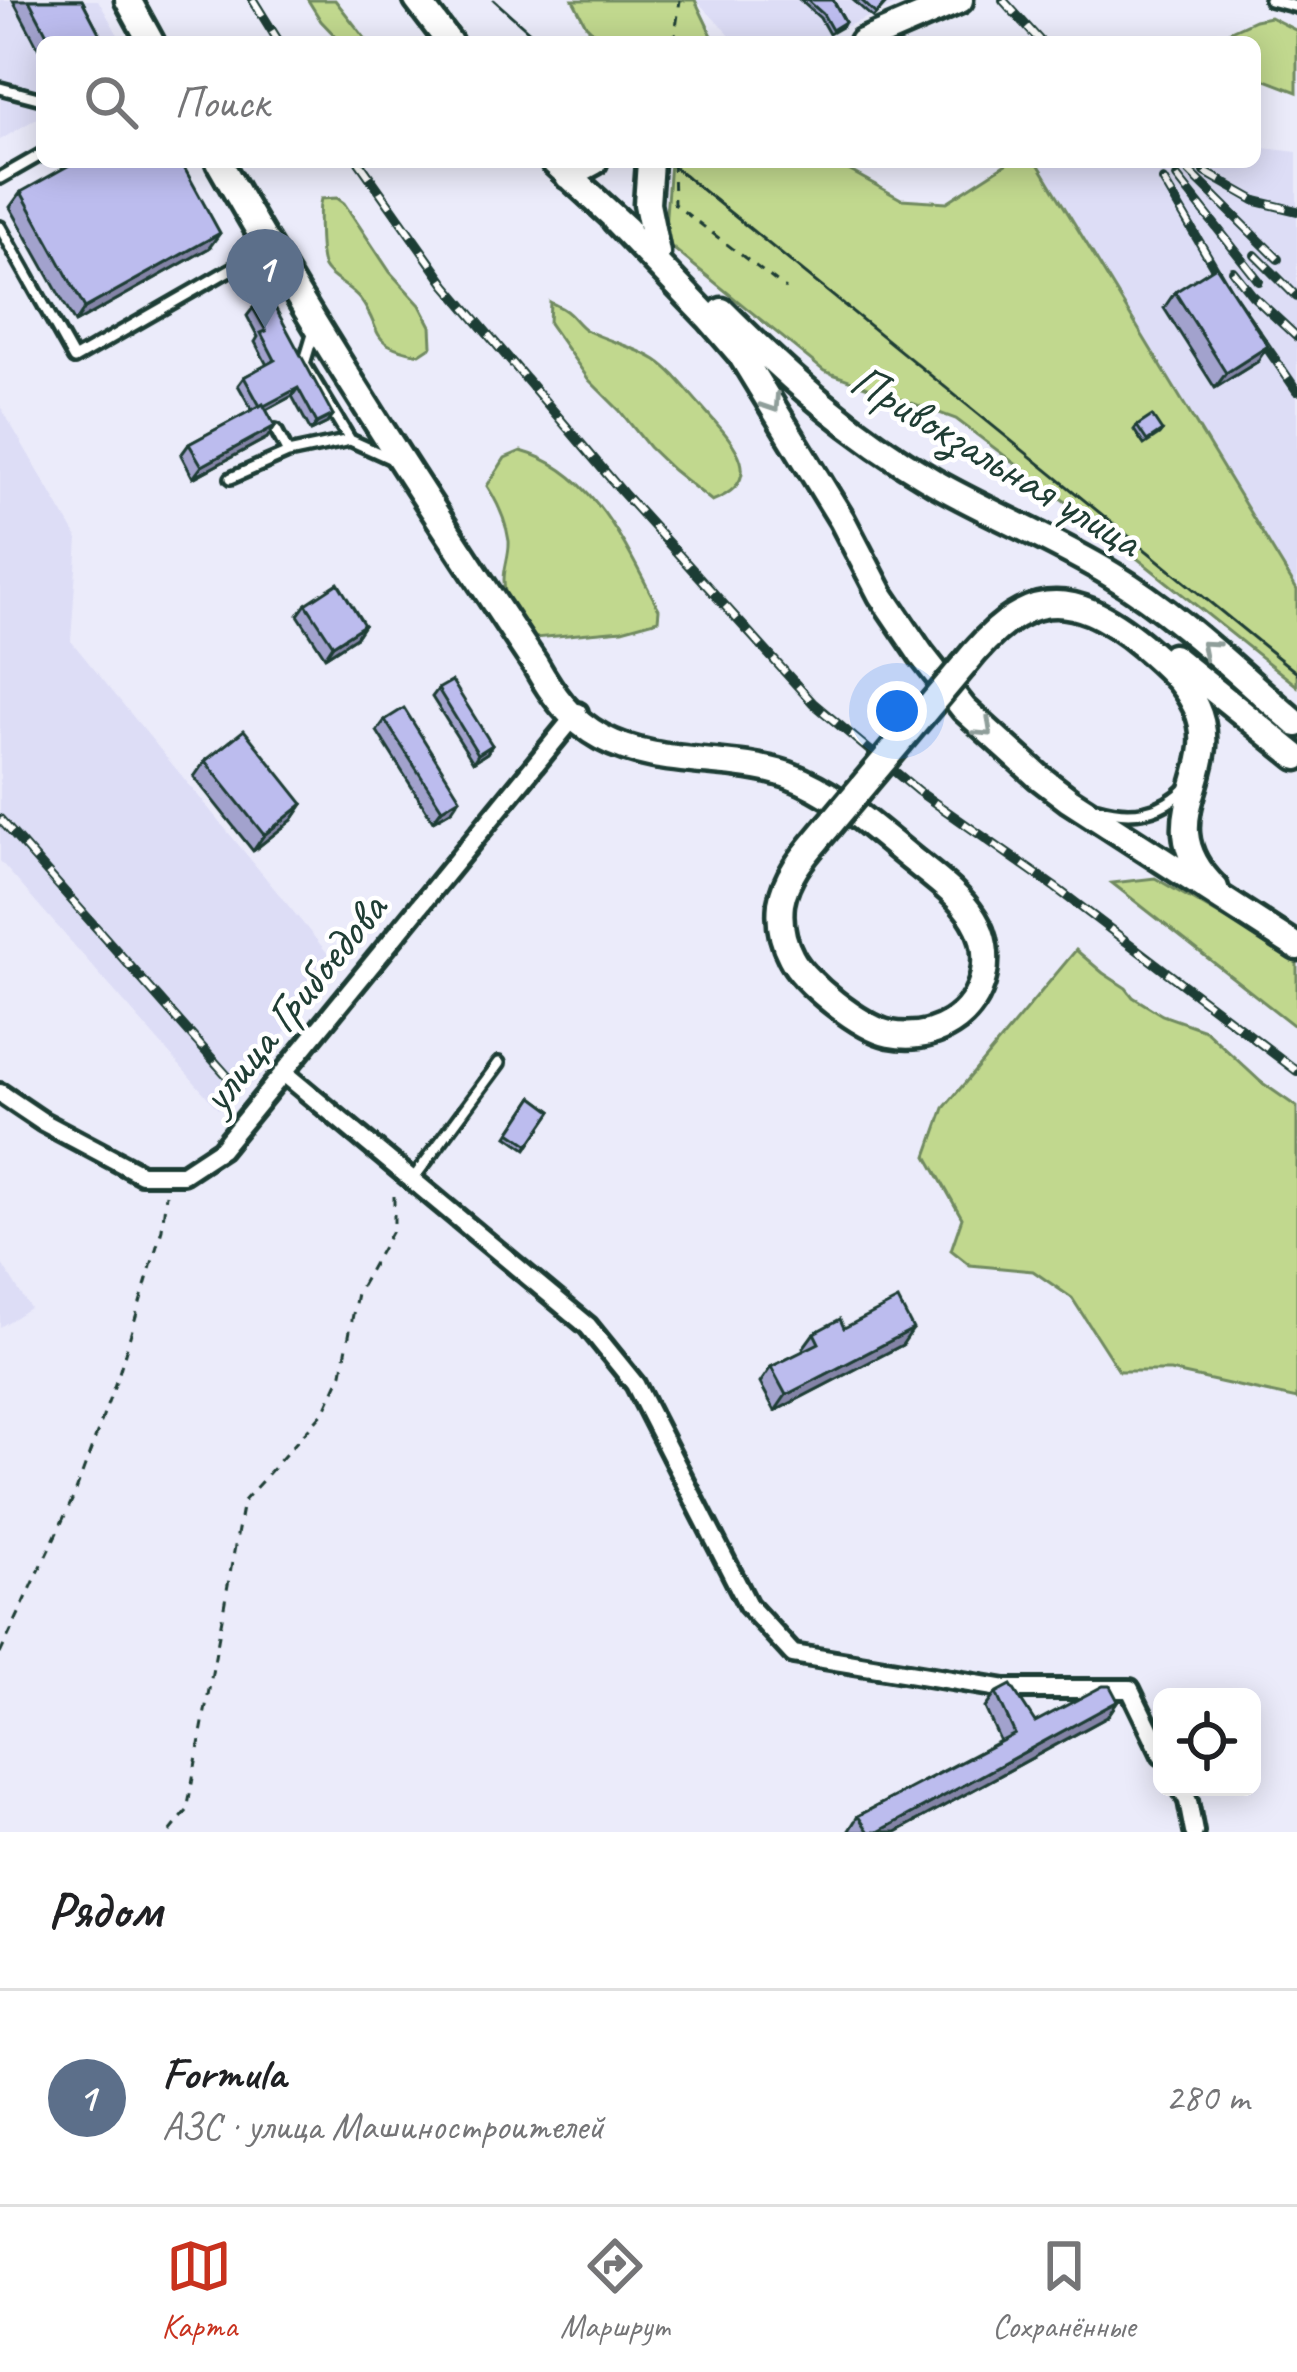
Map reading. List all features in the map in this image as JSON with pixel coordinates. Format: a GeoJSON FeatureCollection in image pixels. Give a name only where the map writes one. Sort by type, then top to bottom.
{"type":"FeatureCollection","features":[{"type":"Feature","properties":{"kind":"main road"},"geometry":{"type":"LineString","coordinates":[[128,0],[148,36]]}},
{"type":"Feature","properties":{"kind":"main road"},"geometry":{"type":"LineString","coordinates":[[417,0],[444,36]]}},
{"type":"Feature","properties":{"kind":"main road"},"geometry":{"type":"LineString","coordinates":[[880,36],[921,22],[961,0]]}},
{"type":"Feature","properties":{"kind":"main road"},"geometry":{"type":"LineString","coordinates":[[222,168],[402,464],[535,664],[577,713],[650,743],[758,757],[817,776],[866,808],[952,878],[985,916],[996,953],[994,983],[970,1022],[957,1032],[910,1047],[860,1033],[825,1008],[782,964],[770,928],[773,890],[784,866],[824,824],[960,662],[986,625],[1015,603],[1050,593],[1086,598],[1113,610],[1297,757]]}},
{"type":"Feature","properties":{"kind":"main road"},"geometry":{"type":"LineString","coordinates":[[650,168],[647,204],[657,253]]}},
{"type":"Feature","properties":{"kind":"main road","name":"Привокзальная улица"},"geometry":{"type":"LineString","coordinates":[[561,169],[855,432],[937,483],[1127,584],[1297,724]]}},
{"type":"Feature","properties":{"kind":"main road"},"geometry":{"type":"LineString","coordinates":[[615,220],[741,356],[842,520],[881,595],[964,709],[1069,800],[1297,947]]}},
{"type":"Feature","properties":{"kind":"main road"},"geometry":{"type":"LineString","coordinates":[[960,662],[1019,613],[1062,604],[1092,612],[1126,633],[1180,680],[1203,727],[1204,751],[1185,823],[1188,846],[1211,885],[1250,917]]}},
{"type":"Feature","properties":{"kind":"street","name":"улица Грибоедова"},"geometry":{"type":"LineString","coordinates":[[166,1174],[183,1174],[221,1150],[577,713]]}},
{"type":"Feature","properties":{"kind":"street"},"geometry":{"type":"LineString","coordinates":[[285,1074],[588,1326],[635,1384],[748,1605],[793,1654],[1006,1689],[1130,1689],[1153,1736]]}},
{"type":"Feature","properties":{"kind":"street"},"geometry":{"type":"LineString","coordinates":[[0,1093],[141,1174],[166,1174]]}},
{"type":"Feature","properties":{"kind":"street"},"geometry":{"type":"LineString","coordinates":[[1185,1796],[1194,1832]]}},
{"type":"Feature","properties":{"kind":"lane"},"geometry":{"type":"LineString","coordinates":[[1270,0],[1297,8]]}},
{"type":"Feature","properties":{"kind":"lane"},"geometry":{"type":"LineString","coordinates":[[0,88],[36,97]]}},
{"type":"Feature","properties":{"kind":"lane"},"geometry":{"type":"LineString","coordinates":[[0,178],[36,157]]}},
{"type":"Feature","properties":{"kind":"lane"},"geometry":{"type":"LineString","coordinates":[[0,227],[74,359],[268,248]]}},
{"type":"Feature","properties":{"kind":"lane"},"geometry":{"type":"LineString","coordinates":[[315,326],[304,364],[350,440],[402,464]]}},
{"type":"Feature","properties":{"kind":"lane"},"geometry":{"type":"LineString","coordinates":[[276,430],[288,453]]}},
{"type":"Feature","properties":{"kind":"lane"},"geometry":{"type":"LineString","coordinates":[[231,478],[288,453],[350,440]]}},
{"type":"Feature","properties":{"kind":"lane"},"geometry":{"type":"LineString","coordinates":[[1069,800],[1104,811],[1146,812],[1176,798],[1196,777]]}},
{"type":"Feature","properties":{"kind":"lane"},"geometry":{"type":"LineString","coordinates":[[413,1178],[500,1063]]}},
{"type":"Feature","properties":{"kind":"path"},"geometry":{"type":"LineString","coordinates":[[675,36],[680,0]]}},
{"type":"Feature","properties":{"kind":"path"},"geometry":{"type":"LineString","coordinates":[[674,168],[674,204],[786,289]]}},
{"type":"Feature","properties":{"kind":"path"},"geometry":{"type":"LineString","coordinates":[[170,1832],[187,1811],[243,1502],[325,1410],[342,1373],[357,1294],[394,1227],[396,1192],[386,1156]]}},
{"type":"Feature","properties":{"kind":"path"},"geometry":{"type":"LineString","coordinates":[[0,1654],[74,1496],[119,1373],[162,1229],[166,1174]]}},
{"type":"Feature","properties":{"kind":"shaded area"},"geometry":{"type":"Polygon","coordinates":[[[0,0],[98,0],[119,36],[36,36],[36,119],[0,140],[0,0]]]}},
{"type":"Feature","properties":{"kind":"shaded area"},"geometry":{"type":"Polygon","coordinates":[[[696,0],[908,0],[824,36],[730,36],[696,0]]]}},
{"type":"Feature","properties":{"kind":"shaded area"},"geometry":{"type":"Polygon","coordinates":[[[1261,148],[1297,152],[1297,590],[1041,168],[1261,168],[1261,148]]]}},
{"type":"Feature","properties":{"kind":"shaded area"},"geometry":{"type":"Polygon","coordinates":[[[0,406],[78,539],[71,641],[338,966],[254,1070],[259,1077],[218,1109],[0,861],[0,406]]]}},
{"type":"Feature","properties":{"kind":"shaded area"},"geometry":{"type":"Polygon","coordinates":[[[0,1261],[30,1308],[0,1327],[0,1261]]]}},
{"type":"Feature","properties":{"kind":"green space"},"geometry":{"type":"Polygon","coordinates":[[[308,0],[335,0],[363,36],[335,36],[308,0]]]}},
{"type":"Feature","properties":{"kind":"green space"},"geometry":{"type":"Polygon","coordinates":[[[573,0],[695,0],[712,36],[597,36],[573,0]]]}},
{"type":"Feature","properties":{"kind":"green space"},"geometry":{"type":"Polygon","coordinates":[[[1270,17],[1297,31],[1297,92],[1261,78],[1261,36],[1222,36],[1270,17]]]}},
{"type":"Feature","properties":{"kind":"green space"},"geometry":{"type":"Polygon","coordinates":[[[670,168],[845,168],[901,199],[947,202],[1000,168],[1041,168],[1297,590],[1297,686],[956,419],[824,371],[664,241],[670,168]]]}},
{"type":"Feature","properties":{"kind":"green space"},"geometry":{"type":"Polygon","coordinates":[[[337,198],[420,305],[431,326],[432,346],[420,354],[384,341],[360,299],[324,267],[321,199],[337,198]]]}},
{"type":"Feature","properties":{"kind":"green space"},"geometry":{"type":"Polygon","coordinates":[[[550,302],[586,330],[648,355],[675,376],[739,456],[740,481],[730,492],[712,501],[649,447],[589,380],[549,323],[550,302]]]}},
{"type":"Feature","properties":{"kind":"green space"},"geometry":{"type":"Polygon","coordinates":[[[521,451],[547,461],[588,494],[634,561],[659,609],[658,620],[622,630],[535,638],[522,628],[505,588],[506,526],[487,486],[505,458],[521,451]]]}},
{"type":"Feature","properties":{"kind":"green space"},"geometry":{"type":"Polygon","coordinates":[[[1155,878],[1297,960],[1297,1028],[1112,883],[1155,878]]]}},
{"type":"Feature","properties":{"kind":"green space"},"geometry":{"type":"Polygon","coordinates":[[[1076,950],[1162,1015],[1205,1030],[1261,1082],[1297,1107],[1297,1399],[1170,1371],[1119,1371],[1072,1298],[1033,1271],[970,1265],[951,1250],[962,1218],[927,1156],[944,1108],[1076,950]]]}},
{"type":"Feature","properties":{"kind":"building"},"geometry":{"type":"Polygon","coordinates":[[[29,0],[82,0],[101,36],[48,36],[29,0]]]}},
{"type":"Feature","properties":{"kind":"building"},"geometry":{"type":"Polygon","coordinates":[[[807,0],[833,0],[845,22],[832,30],[807,0]]]}},
{"type":"Feature","properties":{"kind":"building"},"geometry":{"type":"Polygon","coordinates":[[[861,0],[888,0],[876,14],[861,0]]]}},
{"type":"Feature","properties":{"kind":"building"},"geometry":{"type":"Polygon","coordinates":[[[64,168],[184,168],[220,233],[85,308],[21,192],[64,168]]]}},
{"type":"Feature","properties":{"kind":"building"},"geometry":{"type":"Polygon","coordinates":[[[1216,266],[1268,346],[1226,373],[1175,292],[1216,266]]]}},
{"type":"Feature","properties":{"kind":"building"},"geometry":{"type":"Polygon","coordinates":[[[270,298],[333,415],[317,423],[298,388],[260,406],[244,377],[275,360],[253,308],[270,298]]]}},
{"type":"Feature","properties":{"kind":"building"},"geometry":{"type":"Polygon","coordinates":[[[263,404],[275,426],[202,466],[189,444],[263,404]]]}},
{"type":"Feature","properties":{"kind":"building"},"geometry":{"type":"Polygon","coordinates":[[[1152,416],[1162,431],[1147,441],[1137,426],[1152,416]]]}},
{"type":"Feature","properties":{"kind":"building"},"geometry":{"type":"Polygon","coordinates":[[[338,583],[364,625],[333,645],[306,604],[338,583]]]}},
{"type":"Feature","properties":{"kind":"building"},"geometry":{"type":"Polygon","coordinates":[[[452,681],[492,745],[478,754],[438,689],[452,681]]]}},
{"type":"Feature","properties":{"kind":"building"},"geometry":{"type":"Polygon","coordinates":[[[404,708],[460,798],[442,809],[385,720],[404,708]]]}},
{"type":"Feature","properties":{"kind":"building"},"geometry":{"type":"Polygon","coordinates":[[[244,730],[303,804],[264,835],[205,761],[244,730]]]}},
{"type":"Feature","properties":{"kind":"building"},"geometry":{"type":"Polygon","coordinates":[[[533,1097],[552,1111],[529,1145],[510,1132],[533,1097]]]}},
{"type":"Feature","properties":{"kind":"building"},"geometry":{"type":"Polygon","coordinates":[[[898,1300],[913,1329],[786,1395],[771,1367],[819,1343],[814,1333],[840,1319],[844,1328],[898,1300]]]}},
{"type":"Feature","properties":{"kind":"building"},"geometry":{"type":"Polygon","coordinates":[[[1011,1685],[1035,1722],[1103,1686],[1110,1686],[1118,1701],[878,1832],[869,1832],[858,1816],[1015,1734],[996,1693],[1011,1685]]]}},
{"type":"Feature","properties":{"kind":"tram line"},"geometry":{"type":"LineString","coordinates":[[494,0],[534,36]]}},
{"type":"Feature","properties":{"kind":"tram line"},"geometry":{"type":"LineString","coordinates":[[675,168],[1297,673]]}},
{"type":"Feature","properties":{"kind":"railway"},"geometry":{"type":"LineString","coordinates":[[253,0],[275,36]]}},
{"type":"Feature","properties":{"kind":"railway"},"geometry":{"type":"LineString","coordinates":[[1003,0],[1036,36]]}},
{"type":"Feature","properties":{"kind":"railway"},"geometry":{"type":"LineString","coordinates":[[363,168],[446,285],[623,493],[813,703],[918,791],[1056,888],[1297,1071]]}},
{"type":"Feature","properties":{"kind":"railway"},"geometry":{"type":"LineString","coordinates":[[1188,170],[1278,259]]}},
{"type":"Feature","properties":{"kind":"railway"},"geometry":{"type":"LineString","coordinates":[[1205,172],[1256,201],[1297,211]]}},
{"type":"Feature","properties":{"kind":"railway"},"geometry":{"type":"LineString","coordinates":[[1177,177],[1259,281]]}},
{"type":"Feature","properties":{"kind":"railway"},"geometry":{"type":"LineString","coordinates":[[1163,180],[1228,291],[1297,391]]}},
{"type":"Feature","properties":{"kind":"railway"},"geometry":{"type":"LineString","coordinates":[[1255,255],[1297,297]]}},
{"type":"Feature","properties":{"kind":"railway"},"geometry":{"type":"LineString","coordinates":[[1233,271],[1297,337]]}},
{"type":"Feature","properties":{"kind":"railway"},"geometry":{"type":"LineString","coordinates":[[0,819],[231,1080]]}},
{"type":"Feature","properties":{"kind":"place","name":"Formula"},"geometry":{"type":"Point","coordinates":[265,328]}}]}
